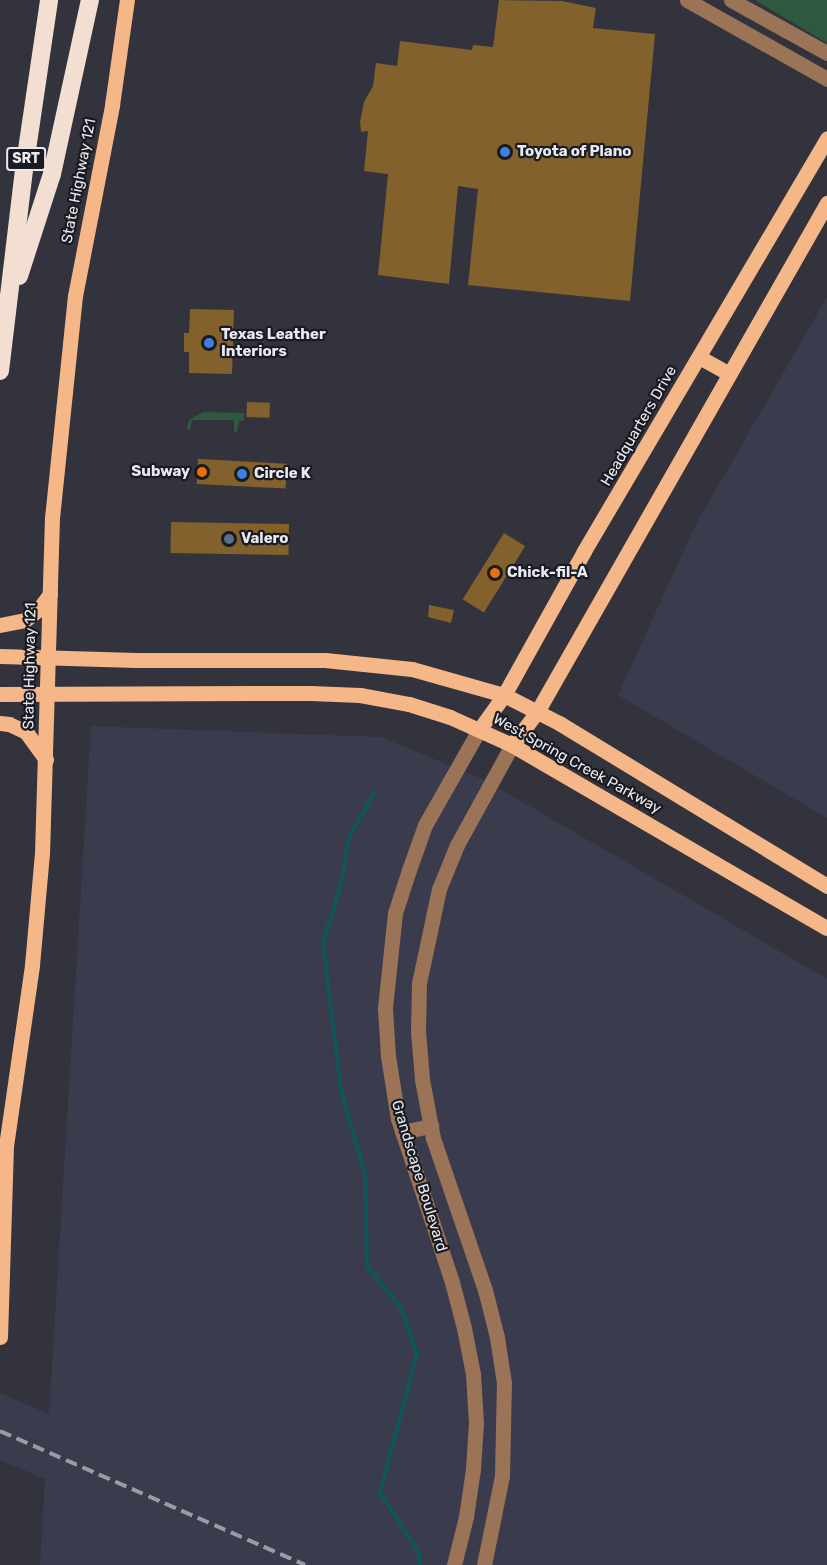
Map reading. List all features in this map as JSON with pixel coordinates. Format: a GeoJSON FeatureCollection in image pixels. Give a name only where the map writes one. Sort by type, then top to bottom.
{"type":"FeatureCollection","features":[{"type":"Feature","properties":{"kind":"highway","name":"SRT"},"geometry":{"type":"LineString","coordinates":[[0,371],[49,0]]}},
{"type":"Feature","properties":{"kind":"highway"},"geometry":{"type":"LineString","coordinates":[[6,318],[52,174],[90,0]]}},
{"type":"Feature","properties":{"kind":"main road","name":"State Highway 121"},"geometry":{"type":"LineString","coordinates":[[0,1337],[6,1146],[32,965],[42,854],[52,518],[75,296],[112,105],[127,0]]}},
{"type":"Feature","properties":{"kind":"main road","name":"Headquarters Drive"},"geometry":{"type":"LineString","coordinates":[[479,730],[504,695],[584,551],[827,138]]}},
{"type":"Feature","properties":{"kind":"main road"},"geometry":{"type":"LineString","coordinates":[[513,745],[537,712],[827,202]]}},
{"type":"Feature","properties":{"kind":"main road"},"geometry":{"type":"LineString","coordinates":[[699,357],[728,373]]}},
{"type":"Feature","properties":{"kind":"main road"},"geometry":{"type":"LineString","coordinates":[[0,625],[25,620],[38,610],[50,594]]}},
{"type":"Feature","properties":{"kind":"main road","name":"West Spring Creek Parkway"},"geometry":{"type":"LineString","coordinates":[[0,656],[325,660],[411,669],[504,695],[537,712],[827,886]]}},
{"type":"Feature","properties":{"kind":"main road","name":"West Spring Creek Parkway"},"geometry":{"type":"LineString","coordinates":[[0,694],[360,695],[409,704],[450,717],[513,745],[827,928]]}},
{"type":"Feature","properties":{"kind":"main road"},"geometry":{"type":"LineString","coordinates":[[0,723],[9,724],[26,732],[46,760]]}},
{"type":"Feature","properties":{"kind":"street"},"geometry":{"type":"LineString","coordinates":[[687,0],[827,78]]}},
{"type":"Feature","properties":{"kind":"street"},"geometry":{"type":"LineString","coordinates":[[730,0],[827,53]]}},
{"type":"Feature","properties":{"kind":"street"},"geometry":{"type":"LineString","coordinates":[[802,64],[813,45]]}},
{"type":"Feature","properties":{"kind":"street","name":"Grandscape Boulevard"},"geometry":{"type":"LineString","coordinates":[[454,1565],[466,1517],[473,1469],[476,1423],[473,1374],[452,1282],[402,1132],[388,1056],[385,1008],[395,913],[425,825],[479,730]]}},
{"type":"Feature","properties":{"kind":"street","name":"Grandscape Boulevard"},"geometry":{"type":"LineString","coordinates":[[484,1565],[502,1476],[504,1383],[485,1290],[431,1126],[422,1078],[418,1031],[418,983],[439,889],[458,845],[513,745]]}},
{"type":"Feature","properties":{"kind":"street"},"geometry":{"type":"LineString","coordinates":[[402,1132],[431,1126]]}},
{"type":"Feature","properties":{"kind":"shaded area"},"geometry":{"type":"Polygon","coordinates":[[[827,297],[827,818],[618,695],[695,526],[827,297]]]}},
{"type":"Feature","properties":{"kind":"shaded area"},"geometry":{"type":"Polygon","coordinates":[[[91,726],[381,737],[485,780],[827,979],[827,1565],[40,1565],[45,1479],[0,1460],[0,1393],[49,1414],[91,726]]]}},
{"type":"Feature","properties":{"kind":"green space"},"geometry":{"type":"Polygon","coordinates":[[[755,0],[827,0],[827,43],[758,2],[755,0]]]}},
{"type":"Feature","properties":{"kind":"green space"},"geometry":{"type":"Polygon","coordinates":[[[203,412],[244,413],[244,420],[239,421],[237,432],[234,432],[234,420],[192,420],[190,430],[187,429],[189,420],[203,412]]]}},
{"type":"Feature","properties":{"kind":"building","name":"Toyota of Plano"},"geometry":{"type":"Polygon","coordinates":[[[499,0],[562,1],[596,8],[593,28],[655,34],[630,301],[468,285],[478,189],[458,186],[449,284],[378,275],[388,174],[364,171],[368,131],[361,132],[360,122],[364,102],[373,86],[376,63],[397,66],[400,41],[472,50],[473,45],[493,47],[499,0]]]}},
{"type":"Feature","properties":{"kind":"building","name":"Texas Leather Interiors"},"geometry":{"type":"Polygon","coordinates":[[[190,309],[234,310],[232,374],[189,373],[189,352],[184,352],[184,333],[189,333],[190,309]]]}},
{"type":"Feature","properties":{"kind":"building"},"geometry":{"type":"Polygon","coordinates":[[[247,402],[270,403],[269,418],[246,417],[247,402]]]}},
{"type":"Feature","properties":{"kind":"building","name":"Circle K"},"geometry":{"type":"Polygon","coordinates":[[[198,459],[287,464],[286,489],[197,484],[198,459]]]}},
{"type":"Feature","properties":{"kind":"building","name":"Valero"},"geometry":{"type":"Polygon","coordinates":[[[171,522],[289,524],[288,555],[170,553],[171,522]]]}},
{"type":"Feature","properties":{"kind":"building","name":"Chick-fil-A"},"geometry":{"type":"Polygon","coordinates":[[[504,533],[525,546],[484,612],[463,599],[504,533]]]}},
{"type":"Feature","properties":{"kind":"building"},"geometry":{"type":"Polygon","coordinates":[[[429,605],[454,610],[451,623],[428,617],[429,605]]]}},
{"type":"Feature","properties":{"kind":"waterway"},"geometry":{"type":"LineString","coordinates":[[374,793],[349,837],[341,884],[323,943],[341,1090],[365,1175],[367,1266],[401,1308],[417,1353],[380,1493],[419,1553],[420,1565]]}},
{"type":"Feature","properties":{"kind":"railway"},"geometry":{"type":"LineString","coordinates":[[0,1431],[305,1565]]}},
{"type":"Feature","properties":{"kind":"place","name":"Toyota of Plano"},"geometry":{"type":"Point","coordinates":[505,152]}},
{"type":"Feature","properties":{"kind":"place","name":"Texas Leather Interiors"},"geometry":{"type":"Point","coordinates":[209,343]}},
{"type":"Feature","properties":{"kind":"place","name":"Subway"},"geometry":{"type":"Point","coordinates":[202,472]}},
{"type":"Feature","properties":{"kind":"place","name":"Circle K"},"geometry":{"type":"Point","coordinates":[242,474]}},
{"type":"Feature","properties":{"kind":"place","name":"Valero"},"geometry":{"type":"Point","coordinates":[229,539]}},
{"type":"Feature","properties":{"kind":"place","name":"Chick-fil-A"},"geometry":{"type":"Point","coordinates":[495,573]}}]}
